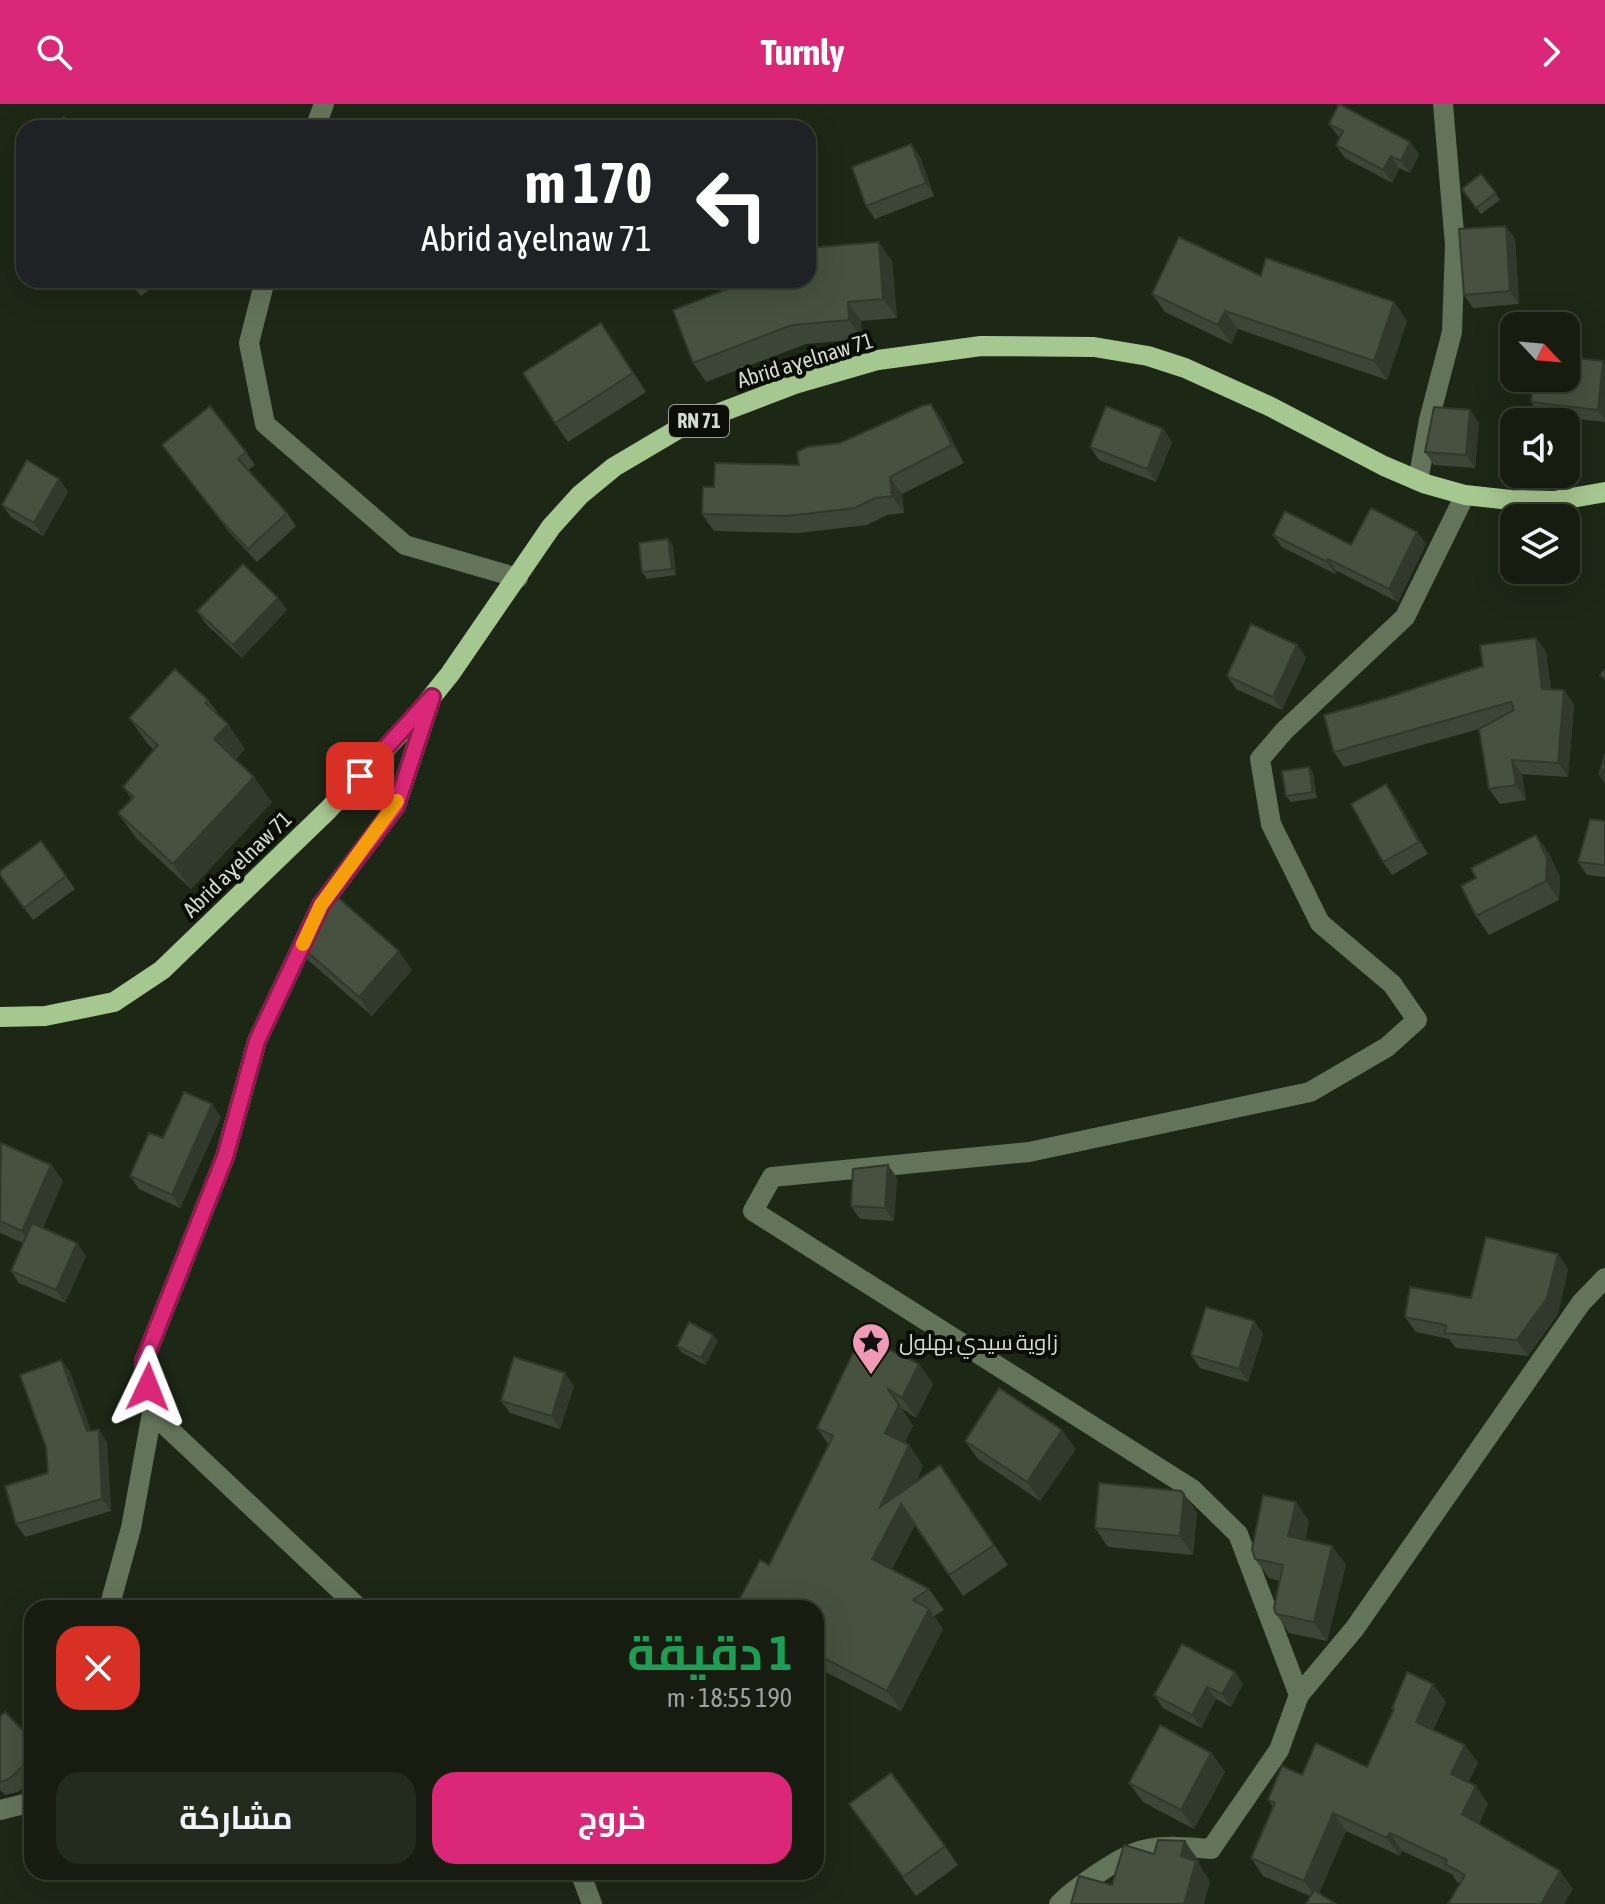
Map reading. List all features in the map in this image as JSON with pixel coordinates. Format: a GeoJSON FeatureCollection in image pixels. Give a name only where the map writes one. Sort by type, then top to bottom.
{"type":"FeatureCollection","features":[{"type":"Feature","properties":{"kind":"main road","name":"Abrid aɣelnaw 71"},"geometry":{"type":"LineString","coordinates":[[0,1017],[45,1016],[79,1011],[114,1002],[136,990],[172,961],[328,810],[432,697],[551,527],[580,495],[614,467],[680,428],[795,384],[878,360],[981,346],[1094,347],[1148,356],[1224,384],[1418,481],[1465,495],[1554,501],[1605,492]]}},
{"type":"Feature","properties":{"kind":"street"},"geometry":{"type":"LineString","coordinates":[[1418,481],[1429,420],[1452,332],[1455,245],[1443,104]]}},
{"type":"Feature","properties":{"kind":"street"},"geometry":{"type":"LineString","coordinates":[[263,288],[249,343],[265,424],[405,545],[518,578]]}},
{"type":"Feature","properties":{"kind":"street"},"geometry":{"type":"LineString","coordinates":[[1299,1695],[1238,1534],[1192,1489],[753,1211],[772,1177],[1029,1152],[1310,1092],[1387,1047],[1417,1020],[1392,984],[1320,923],[1271,824],[1260,759],[1284,731],[1405,617],[1465,495]]}},
{"type":"Feature","properties":{"kind":"street"},"geometry":{"type":"LineString","coordinates":[[111,1600],[131,1528],[152,1413],[144,1361],[225,1157],[257,1041],[321,905],[396,806],[432,697]]}},
{"type":"Feature","properties":{"kind":"street"},"geometry":{"type":"LineString","coordinates":[[1059,1904],[1076,1888],[1139,1850],[1175,1846],[1211,1849],[1279,1750],[1299,1695],[1355,1628],[1581,1303],[1605,1278]]}},
{"type":"Feature","properties":{"kind":"street"},"geometry":{"type":"LineString","coordinates":[[152,1413],[351,1600]]}},
{"type":"Feature","properties":{"kind":"street"},"geometry":{"type":"LineString","coordinates":[[0,1810],[24,1804]]}},
{"type":"Feature","properties":{"kind":"street"},"geometry":{"type":"LineString","coordinates":[[583,1880],[592,1904]]}},
{"type":"Feature","properties":{"kind":"building"},"geometry":{"type":"Polygon","coordinates":[[[1339,104],[1410,142],[1401,161],[1391,156],[1383,170],[1336,145],[1343,131],[1329,124],[1339,104]]]}},
{"type":"Feature","properties":{"kind":"building"},"geometry":{"type":"Polygon","coordinates":[[[911,144],[926,183],[866,206],[852,167],[911,144]]]}},
{"type":"Feature","properties":{"kind":"building"},"geometry":{"type":"Polygon","coordinates":[[[1481,174],[1496,193],[1476,208],[1462,189],[1481,174]]]}},
{"type":"Feature","properties":{"kind":"building"},"geometry":{"type":"Polygon","coordinates":[[[1506,226],[1510,291],[1464,295],[1459,229],[1506,226]]]}},
{"type":"Feature","properties":{"kind":"building"},"geometry":{"type":"Polygon","coordinates":[[[1179,237],[1261,276],[1266,258],[1394,302],[1374,361],[1225,311],[1218,325],[1152,294],[1179,237]]]}},
{"type":"Feature","properties":{"kind":"building"},"geometry":{"type":"Polygon","coordinates":[[[879,242],[883,299],[848,302],[849,320],[792,325],[693,363],[673,310],[730,288],[816,288],[816,247],[879,242]]]}},
{"type":"Feature","properties":{"kind":"building"},"geometry":{"type":"Polygon","coordinates":[[[601,323],[633,373],[555,423],[523,373],[601,323]]]}},
{"type":"Feature","properties":{"kind":"building"},"geometry":{"type":"Polygon","coordinates":[[[1580,359],[1603,361],[1598,410],[1531,402],[1532,392],[1580,392],[1580,359]]]}},
{"type":"Feature","properties":{"kind":"building"},"geometry":{"type":"Polygon","coordinates":[[[931,404],[952,445],[890,477],[892,496],[875,498],[855,508],[787,516],[702,514],[703,487],[714,487],[715,463],[799,465],[797,452],[807,447],[840,443],[931,404]]]}},
{"type":"Feature","properties":{"kind":"building"},"geometry":{"type":"Polygon","coordinates":[[[210,406],[246,452],[238,459],[287,513],[248,549],[220,519],[162,445],[210,406]]]}},
{"type":"Feature","properties":{"kind":"building"},"geometry":{"type":"Polygon","coordinates":[[[1106,406],[1163,429],[1147,469],[1090,447],[1106,406]]]}},
{"type":"Feature","properties":{"kind":"building"},"geometry":{"type":"Polygon","coordinates":[[[1434,407],[1470,410],[1466,455],[1425,452],[1434,407]]]}},
{"type":"Feature","properties":{"kind":"building"},"geometry":{"type":"Polygon","coordinates":[[[27,460],[59,479],[34,523],[2,505],[27,460]]]}},
{"type":"Feature","properties":{"kind":"building"},"geometry":{"type":"Polygon","coordinates":[[[1371,508],[1417,532],[1389,589],[1273,535],[1285,511],[1351,545],[1371,508]]]}},
{"type":"Feature","properties":{"kind":"building"},"geometry":{"type":"Polygon","coordinates":[[[668,539],[672,569],[642,572],[639,543],[668,539]]]}},
{"type":"Feature","properties":{"kind":"building"},"geometry":{"type":"Polygon","coordinates":[[[243,564],[278,598],[233,645],[197,611],[243,564]]]}},
{"type":"Feature","properties":{"kind":"building"},"geometry":{"type":"Polygon","coordinates":[[[1251,624],[1297,645],[1273,697],[1227,676],[1251,624]]]}},
{"type":"Feature","properties":{"kind":"building"},"geometry":{"type":"Polygon","coordinates":[[[1536,638],[1542,689],[1564,690],[1558,763],[1512,760],[1516,785],[1489,789],[1479,729],[1514,710],[1511,702],[1334,752],[1324,715],[1483,666],[1480,645],[1536,638]]]}},
{"type":"Feature","properties":{"kind":"building"},"geometry":{"type":"Polygon","coordinates":[[[175,669],[228,724],[214,739],[254,777],[173,864],[118,813],[134,797],[123,787],[158,745],[129,718],[175,669]]]}},
{"type":"Feature","properties":{"kind":"building"},"geometry":{"type":"Polygon","coordinates":[[[1605,754],[1605,768],[1599,775],[1605,754]]]}},
{"type":"Feature","properties":{"kind":"building"},"geometry":{"type":"Polygon","coordinates":[[[1309,767],[1313,792],[1286,796],[1282,771],[1309,767]]]}},
{"type":"Feature","properties":{"kind":"building"},"geometry":{"type":"Polygon","coordinates":[[[1386,784],[1419,842],[1383,862],[1351,804],[1386,784]]]}},
{"type":"Feature","properties":{"kind":"building"},"geometry":{"type":"Polygon","coordinates":[[[1590,819],[1605,821],[1605,865],[1578,862],[1590,819]]]}},
{"type":"Feature","properties":{"kind":"building"},"geometry":{"type":"Polygon","coordinates":[[[1536,835],[1547,858],[1546,881],[1476,916],[1461,886],[1476,878],[1471,868],[1536,835]]]}},
{"type":"Feature","properties":{"kind":"building"},"geometry":{"type":"Polygon","coordinates":[[[41,841],[66,876],[24,908],[0,871],[41,841]]]}},
{"type":"Feature","properties":{"kind":"building"},"geometry":{"type":"Polygon","coordinates":[[[333,893],[399,951],[359,997],[296,942],[303,928],[333,893]]]}},
{"type":"Feature","properties":{"kind":"building"},"geometry":{"type":"Polygon","coordinates":[[[184,1092],[212,1104],[172,1195],[130,1176],[149,1133],[163,1138],[184,1092]]]}},
{"type":"Feature","properties":{"kind":"building"},"geometry":{"type":"Polygon","coordinates":[[[1,1143],[51,1165],[22,1231],[0,1221],[1,1143]]]}},
{"type":"Feature","properties":{"kind":"building"},"geometry":{"type":"Polygon","coordinates":[[[888,1165],[885,1208],[851,1206],[853,1169],[888,1165]]]}},
{"type":"Feature","properties":{"kind":"building"},"geometry":{"type":"Polygon","coordinates":[[[32,1223],[77,1243],[56,1290],[11,1271],[32,1223]]]}},
{"type":"Feature","properties":{"kind":"building"},"geometry":{"type":"Polygon","coordinates":[[[1486,1237],[1558,1254],[1547,1298],[1517,1340],[1445,1333],[1446,1325],[1405,1317],[1410,1287],[1471,1298],[1486,1237]]]}},
{"type":"Feature","properties":{"kind":"building"},"geometry":{"type":"Polygon","coordinates":[[[1206,1307],[1254,1321],[1239,1369],[1191,1355],[1206,1307]]]}},
{"type":"Feature","properties":{"kind":"building"},"geometry":{"type":"Polygon","coordinates":[[[689,1322],[713,1335],[701,1358],[677,1346],[689,1322]]]}},
{"type":"Feature","properties":{"kind":"building"},"geometry":{"type":"Polygon","coordinates":[[[861,1336],[919,1364],[902,1398],[887,1388],[899,1405],[885,1433],[909,1445],[880,1507],[940,1465],[994,1545],[949,1575],[901,1504],[872,1559],[929,1589],[913,1600],[929,1609],[887,1691],[824,1658],[824,1600],[739,1600],[760,1560],[769,1565],[833,1436],[817,1428],[861,1336]]]}},
{"type":"Feature","properties":{"kind":"building"},"geometry":{"type":"Polygon","coordinates":[[[514,1357],[565,1373],[552,1416],[501,1401],[514,1357]]]}},
{"type":"Feature","properties":{"kind":"building"},"geometry":{"type":"Polygon","coordinates":[[[61,1360],[87,1431],[99,1430],[102,1499],[16,1524],[5,1486],[48,1473],[46,1447],[20,1375],[61,1360]]]}},
{"type":"Feature","properties":{"kind":"building"},"geometry":{"type":"Polygon","coordinates":[[[999,1388],[1062,1430],[1027,1482],[965,1441],[999,1388]]]}},
{"type":"Feature","properties":{"kind":"building"},"geometry":{"type":"Polygon","coordinates":[[[1099,1483],[1181,1491],[1184,1494],[1180,1536],[1095,1528],[1099,1483]]]}},
{"type":"Feature","properties":{"kind":"building"},"geometry":{"type":"Polygon","coordinates":[[[1263,1495],[1296,1502],[1288,1536],[1332,1546],[1314,1622],[1276,1614],[1274,1608],[1283,1565],[1255,1559],[1252,1549],[1263,1495]]]}},
{"type":"Feature","properties":{"kind":"building"},"geometry":{"type":"Polygon","coordinates":[[[1182,1644],[1235,1672],[1222,1694],[1207,1687],[1192,1715],[1154,1695],[1182,1644]]]}},
{"type":"Feature","properties":{"kind":"building"},"geometry":{"type":"Polygon","coordinates":[[[1407,1672],[1433,1684],[1416,1722],[1465,1745],[1451,1774],[1476,1786],[1462,1814],[1560,1871],[1541,1904],[1448,1904],[1465,1875],[1445,1864],[1447,1860],[1390,1833],[1387,1838],[1333,1813],[1304,1881],[1251,1858],[1275,1803],[1268,1800],[1282,1766],[1302,1775],[1316,1743],[1367,1767],[1407,1672]]]}},
{"type":"Feature","properties":{"kind":"building"},"geometry":{"type":"Polygon","coordinates":[[[5,1712],[24,1732],[24,1765],[9,1779],[0,1782],[0,1717],[5,1712]]]}},
{"type":"Feature","properties":{"kind":"building"},"geometry":{"type":"Polygon","coordinates":[[[1160,1725],[1211,1753],[1181,1810],[1129,1783],[1160,1725]]]}},
{"type":"Feature","properties":{"kind":"building"},"geometry":{"type":"Polygon","coordinates":[[[891,1773],[945,1846],[903,1877],[849,1804],[891,1773]]]}},
{"type":"Feature","properties":{"kind":"building"},"geometry":{"type":"Polygon","coordinates":[[[1158,1840],[1185,1841],[1181,1856],[1196,1861],[1184,1904],[1071,1904],[1079,1876],[1112,1885],[1124,1845],[1154,1854],[1158,1840]]]}},
{"type":"Feature","properties":{"kind":"building"},"geometry":{"type":"Polygon","coordinates":[[[1314,1890],[1336,1904],[1306,1904],[1314,1890]]]}},
{"type":"Feature","properties":{"kind":"slow traffic"},"geometry":{"type":"LineString","coordinates":[[303,944],[321,905],[397,801]]}},
{"type":"Feature","properties":{"kind":"place","name":"زاوية سيدي بهلول"},"geometry":{"type":"Point","coordinates":[871,1376]}},
{"type":"Feature","properties":{"kind":"route"},"geometry":{"type":"LineString","coordinates":[[148,1387],[144,1361],[225,1157],[257,1041],[321,905],[396,806],[432,697],[360,776]]}}]}
